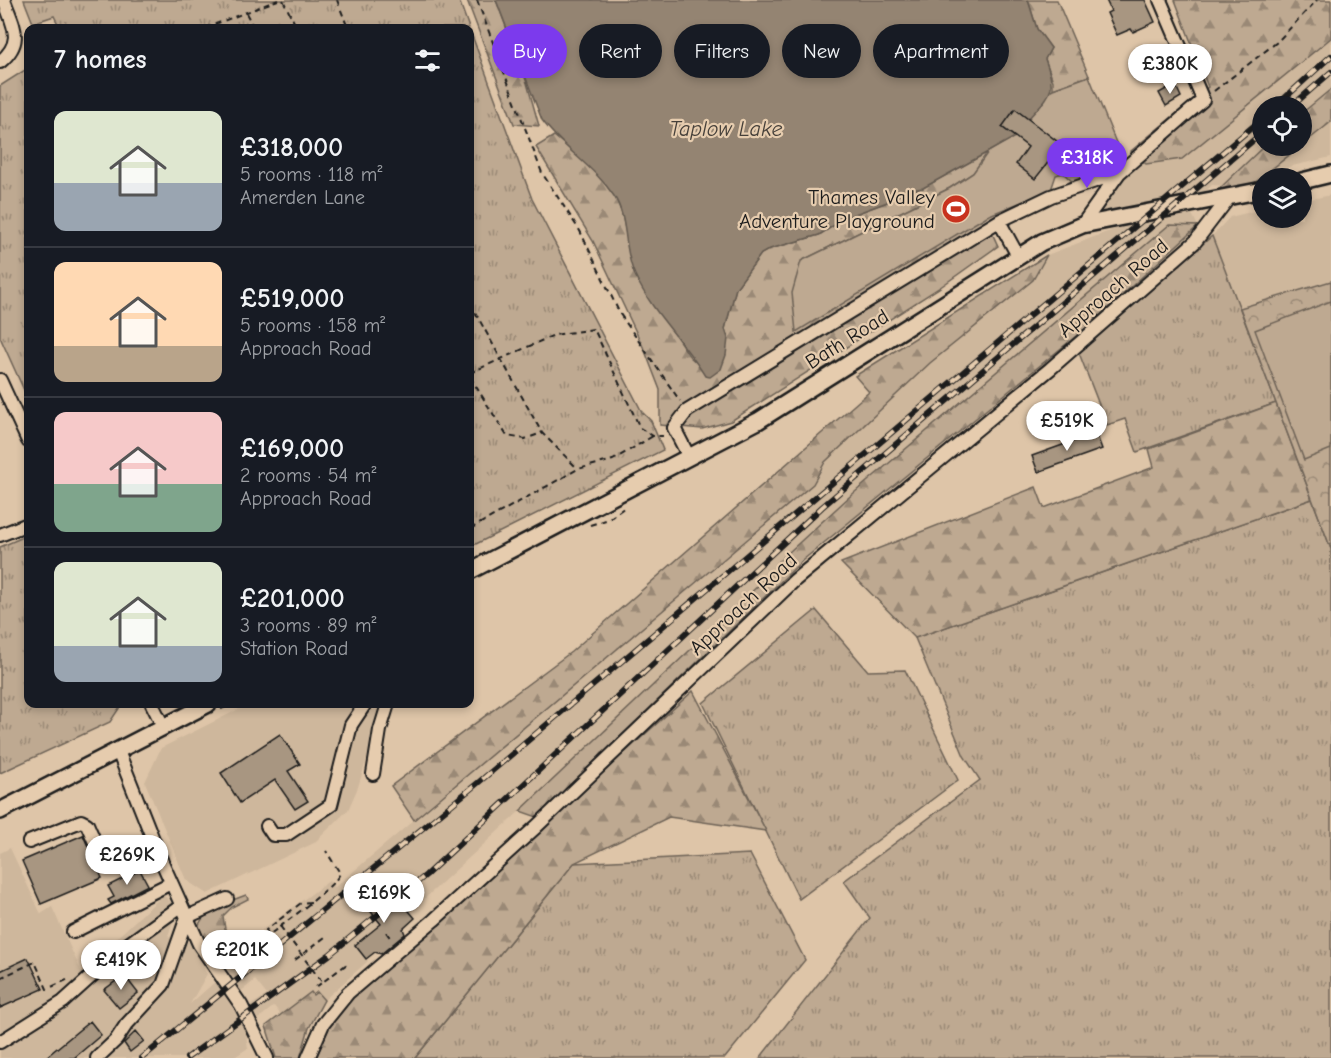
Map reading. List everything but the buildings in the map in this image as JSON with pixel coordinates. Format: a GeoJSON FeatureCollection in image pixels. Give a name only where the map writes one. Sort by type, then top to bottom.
{"type":"FeatureCollection","features":[{"type":"Feature","properties":{"kind":"main road"},"geometry":{"type":"LineString","coordinates":[[1312,179],[1331,174]]}},
{"type":"Feature","properties":{"kind":"main road","name":"Bath Road"},"geometry":{"type":"LineString","coordinates":[[474,569],[758,421],[1042,242],[1082,225],[1252,193]]}},
{"type":"Feature","properties":{"kind":"main road"},"geometry":{"type":"LineString","coordinates":[[0,811],[200,708]]}},
{"type":"Feature","properties":{"kind":"street"},"geometry":{"type":"LineString","coordinates":[[0,62],[10,54],[16,37],[4,0]]}},
{"type":"Feature","properties":{"kind":"street"},"geometry":{"type":"LineString","coordinates":[[1082,225],[1119,173],[1203,100],[1160,0]]}},
{"type":"Feature","properties":{"kind":"street"},"geometry":{"type":"LineString","coordinates":[[689,457],[674,428],[687,411],[999,221],[1052,196],[1119,173]]}},
{"type":"Feature","properties":{"kind":"street","name":"Approach Road"},"geometry":{"type":"LineString","coordinates":[[308,1058],[327,1017],[348,993],[434,920],[536,827],[795,580],[1050,369],[1195,242],[1228,199]]}},
{"type":"Feature","properties":{"kind":"street"},"geometry":{"type":"LineString","coordinates":[[999,221],[1018,256]]}},
{"type":"Feature","properties":{"kind":"street"},"geometry":{"type":"LineString","coordinates":[[0,380],[24,432]]}},
{"type":"Feature","properties":{"kind":"street"},"geometry":{"type":"LineString","coordinates":[[0,535],[24,526]]}},
{"type":"Feature","properties":{"kind":"street"},"geometry":{"type":"LineString","coordinates":[[154,708],[163,726]]}},
{"type":"Feature","properties":{"kind":"street"},"geometry":{"type":"LineString","coordinates":[[267,826],[273,836],[286,835],[331,805],[351,725],[362,708]]}},
{"type":"Feature","properties":{"kind":"street"},"geometry":{"type":"LineString","coordinates":[[373,774],[380,730],[387,708]]}},
{"type":"Feature","properties":{"kind":"street"},"geometry":{"type":"LineString","coordinates":[[118,751],[154,844],[184,912],[214,970],[241,1005],[267,1058]]}},
{"type":"Feature","properties":{"kind":"street"},"geometry":{"type":"LineString","coordinates":[[29,842],[81,820],[87,824],[104,863],[154,844]]}},
{"type":"Feature","properties":{"kind":"street"},"geometry":{"type":"LineString","coordinates":[[73,932],[171,883]]}},
{"type":"Feature","properties":{"kind":"street"},"geometry":{"type":"LineString","coordinates":[[0,1042],[71,996],[124,947],[184,912],[227,899]]}},
{"type":"Feature","properties":{"kind":"street"},"geometry":{"type":"LineString","coordinates":[[97,1058],[116,1040],[126,1025],[163,985],[184,912]]}},
{"type":"Feature","properties":{"kind":"path"},"geometry":{"type":"LineString","coordinates":[[218,23],[278,0]]}},
{"type":"Feature","properties":{"kind":"path"},"geometry":{"type":"LineString","coordinates":[[283,0],[295,24]]}},
{"type":"Feature","properties":{"kind":"path"},"geometry":{"type":"LineString","coordinates":[[337,0],[346,24]]}},
{"type":"Feature","properties":{"kind":"path"},"geometry":{"type":"LineString","coordinates":[[477,0],[542,173],[580,231],[620,314],[687,411]]}},
{"type":"Feature","properties":{"kind":"path"},"geometry":{"type":"LineString","coordinates":[[1203,100],[1277,42],[1317,0]]}},
{"type":"Feature","properties":{"kind":"path"},"geometry":{"type":"LineString","coordinates":[[246,12],[252,24]]}},
{"type":"Feature","properties":{"kind":"path"},"geometry":{"type":"LineString","coordinates":[[474,310],[542,432],[578,470]]}},
{"type":"Feature","properties":{"kind":"path"},"geometry":{"type":"LineString","coordinates":[[474,373],[554,334],[594,329],[640,428],[653,436]]}},
{"type":"Feature","properties":{"kind":"path"},"geometry":{"type":"LineString","coordinates":[[474,382],[507,436],[525,439],[542,432]]}},
{"type":"Feature","properties":{"kind":"path"},"geometry":{"type":"LineString","coordinates":[[474,527],[578,470],[613,460],[653,436],[678,435]]}},
{"type":"Feature","properties":{"kind":"path"},"geometry":{"type":"LineString","coordinates":[[310,902],[301,903],[266,930],[269,935],[310,902],[340,875],[326,851]]}},
{"type":"Feature","properties":{"kind":"path"},"geometry":{"type":"LineString","coordinates":[[280,926],[322,982]]}},
{"type":"Feature","properties":{"kind":"path"},"geometry":{"type":"LineString","coordinates":[[295,960],[325,937]]}},
{"type":"Feature","properties":{"kind":"path"},"geometry":{"type":"LineString","coordinates":[[0,978],[35,962],[47,988],[78,974]]}},
{"type":"Feature","properties":{"kind":"path"},"geometry":{"type":"LineString","coordinates":[[316,987],[347,964]]}},
{"type":"Feature","properties":{"kind":"shaded area"},"geometry":{"type":"Polygon","coordinates":[[[1331,0],[1331,157],[1284,168],[1252,168],[1252,185],[1248,188],[1212,185],[1204,193],[1102,211],[1099,208],[1122,178],[1162,140],[1331,0]]]}},
{"type":"Feature","properties":{"kind":"shaded area"},"geometry":{"type":"Polygon","coordinates":[[[1331,195],[1331,281],[1240,308],[1212,236],[1230,217],[1252,212],[1252,228],[1312,228],[1312,199],[1331,195]]]}},
{"type":"Feature","properties":{"kind":"shaded area"},"geometry":{"type":"Polygon","coordinates":[[[1192,214],[1198,226],[1192,234],[1087,327],[803,560],[537,817],[520,811],[410,912],[415,918],[404,928],[405,931],[377,954],[374,952],[366,959],[368,961],[324,1000],[317,992],[313,995],[310,993],[281,1015],[274,1006],[258,1019],[249,1006],[267,995],[255,980],[239,993],[226,974],[267,937],[262,930],[329,881],[335,887],[414,820],[391,786],[571,652],[869,392],[1047,255],[1115,229],[1192,214]]]}},
{"type":"Feature","properties":{"kind":"shaded area"},"geometry":{"type":"Polygon","coordinates":[[[241,708],[383,708],[358,787],[348,810],[314,843],[207,894],[186,880],[145,782],[161,748],[241,708]]]}},
{"type":"Feature","properties":{"kind":"shaded area"},"geometry":{"type":"Polygon","coordinates":[[[10,848],[41,914],[52,907],[81,971],[163,895],[173,904],[174,918],[168,936],[180,943],[190,942],[207,974],[190,1004],[216,981],[245,1028],[248,1048],[233,1058],[0,1058],[0,853],[10,848]]]}},
{"type":"Feature","properties":{"kind":"green space"},"geometry":{"type":"Polygon","coordinates":[[[24,0],[459,0],[468,24],[58,24],[54,16],[33,23],[24,0]]]}},
{"type":"Feature","properties":{"kind":"green space"},"geometry":{"type":"Polygon","coordinates":[[[467,0],[496,0],[505,24],[492,24],[492,66],[467,0]]]}},
{"type":"Feature","properties":{"kind":"green space"},"geometry":{"type":"Polygon","coordinates":[[[1028,0],[1057,0],[1089,76],[1053,89],[1053,81],[1045,59],[1051,48],[1037,29],[1028,0]]]}},
{"type":"Feature","properties":{"kind":"green space"},"geometry":{"type":"Polygon","coordinates":[[[1175,0],[1331,0],[1331,38],[1260,96],[1252,96],[1252,102],[1182,159],[1146,164],[1131,151],[1208,87],[1175,0]]]}},
{"type":"Feature","properties":{"kind":"green space"},"geometry":{"type":"Polygon","coordinates":[[[474,41],[532,199],[642,412],[651,421],[663,450],[474,545],[474,41]]]}},
{"type":"Feature","properties":{"kind":"green space"},"geometry":{"type":"Polygon","coordinates":[[[24,71],[24,390],[0,337],[0,86],[24,71]]]}},
{"type":"Feature","properties":{"kind":"green space","name":"Thames Valley Adventure Playground"},"geometry":{"type":"Polygon","coordinates":[[[1089,76],[1121,155],[1082,172],[1080,179],[1074,183],[1063,173],[1056,175],[1051,190],[987,216],[796,332],[792,293],[801,261],[950,188],[973,173],[988,152],[1014,137],[1002,127],[1015,109],[1053,89],[1089,76]]]}},
{"type":"Feature","properties":{"kind":"green space"},"geometry":{"type":"Polygon","coordinates":[[[497,78],[525,78],[539,126],[514,124],[497,78]]]}},
{"type":"Feature","properties":{"kind":"green space"},"geometry":{"type":"Polygon","coordinates":[[[1331,89],[1331,122],[1312,137],[1312,105],[1331,89]]]}},
{"type":"Feature","properties":{"kind":"green space"},"geometry":{"type":"Polygon","coordinates":[[[554,136],[592,167],[616,198],[622,214],[634,273],[690,357],[697,363],[728,338],[725,329],[736,288],[761,254],[770,249],[819,235],[847,217],[890,201],[905,191],[923,188],[988,152],[973,173],[950,188],[801,261],[1004,204],[1008,210],[987,222],[998,246],[939,288],[731,421],[702,429],[660,425],[660,390],[645,351],[593,241],[536,147],[554,136]]]}},
{"type":"Feature","properties":{"kind":"green space"},"geometry":{"type":"Polygon","coordinates":[[[1254,156],[1288,156],[1273,168],[1252,168],[1252,185],[1248,188],[1218,190],[1254,156]]]}},
{"type":"Feature","properties":{"kind":"green space"},"geometry":{"type":"Polygon","coordinates":[[[1169,225],[1198,226],[1087,327],[803,560],[537,817],[520,811],[779,566],[777,563],[848,498],[1169,225]]]}},
{"type":"Feature","properties":{"kind":"green space"},"geometry":{"type":"Polygon","coordinates":[[[1212,236],[1276,403],[1137,452],[1125,419],[1107,425],[1079,353],[1212,236]]]}},
{"type":"Feature","properties":{"kind":"green space"},"geometry":{"type":"Polygon","coordinates":[[[1047,255],[1033,280],[930,363],[825,462],[813,484],[414,820],[391,786],[571,652],[869,392],[855,376],[1047,255]]]}},
{"type":"Feature","properties":{"kind":"green space"},"geometry":{"type":"Polygon","coordinates":[[[1331,281],[1331,549],[1240,308],[1331,281]]]}},
{"type":"Feature","properties":{"kind":"green space"},"geometry":{"type":"Polygon","coordinates":[[[1331,301],[1331,449],[1304,460],[1255,330],[1331,301]]]}},
{"type":"Feature","properties":{"kind":"green space"},"geometry":{"type":"Polygon","coordinates":[[[1276,403],[1312,499],[915,638],[841,563],[1036,487],[1044,508],[1154,467],[1149,449],[1276,403]]]}},
{"type":"Feature","properties":{"kind":"green space"},"geometry":{"type":"Polygon","coordinates":[[[1312,499],[1331,549],[1331,1058],[760,1058],[870,918],[844,881],[980,780],[964,756],[915,638],[1312,499]]]}},
{"type":"Feature","properties":{"kind":"green space"},"geometry":{"type":"Polygon","coordinates":[[[24,537],[24,708],[119,708],[110,722],[0,773],[0,547],[24,537]]]}},
{"type":"Feature","properties":{"kind":"green space"},"geometry":{"type":"Polygon","coordinates":[[[816,610],[868,671],[905,670],[958,780],[799,899],[703,703],[816,610]]]}},
{"type":"Feature","properties":{"kind":"green space"},"geometry":{"type":"Polygon","coordinates":[[[693,691],[766,831],[669,817],[574,863],[415,1058],[316,1058],[329,1028],[348,1002],[693,691]]]}},
{"type":"Feature","properties":{"kind":"green space"},"geometry":{"type":"Polygon","coordinates":[[[750,854],[805,960],[725,1058],[415,1058],[574,863],[750,854]]]}},
{"type":"Feature","properties":{"kind":"green space"},"geometry":{"type":"Polygon","coordinates":[[[246,895],[248,899],[232,907],[223,916],[225,929],[241,953],[219,967],[198,926],[212,910],[246,895]]]}},
{"type":"Feature","properties":{"kind":"green space"},"geometry":{"type":"Polygon","coordinates":[[[311,992],[313,995],[317,992],[324,1000],[309,1028],[300,1058],[276,1058],[266,1026],[311,992]]]}},
{"type":"Feature","properties":{"kind":"water","name":"Taplow Lake"},"geometry":{"type":"Polygon","coordinates":[[[496,0],[1028,0],[1037,29],[1051,48],[1045,59],[1051,86],[1046,98],[1028,119],[1015,109],[1002,127],[1015,137],[923,188],[905,191],[890,201],[847,217],[819,235],[770,249],[761,254],[736,288],[725,329],[728,338],[726,355],[721,369],[710,377],[705,376],[642,289],[631,266],[622,215],[614,196],[597,175],[559,140],[542,120],[526,78],[567,78],[567,24],[505,24],[496,0]]]}},
{"type":"Feature","properties":{"kind":"railway"},"geometry":{"type":"LineString","coordinates":[[1287,96],[1331,56]]}},
{"type":"Feature","properties":{"kind":"railway"},"geometry":{"type":"LineString","coordinates":[[1303,96],[1331,72]]}},
{"type":"Feature","properties":{"kind":"railway"},"geometry":{"type":"LineString","coordinates":[[142,1058],[479,782],[1252,127]]}},
{"type":"Feature","properties":{"kind":"railway"},"geometry":{"type":"LineString","coordinates":[[187,1058],[329,955],[426,875],[822,507],[1252,141]]}},
{"type":"Feature","properties":{"kind":"place","name":"Thames Valley Adventure Playground"},"geometry":{"type":"Point","coordinates":[956,209]}}]}
